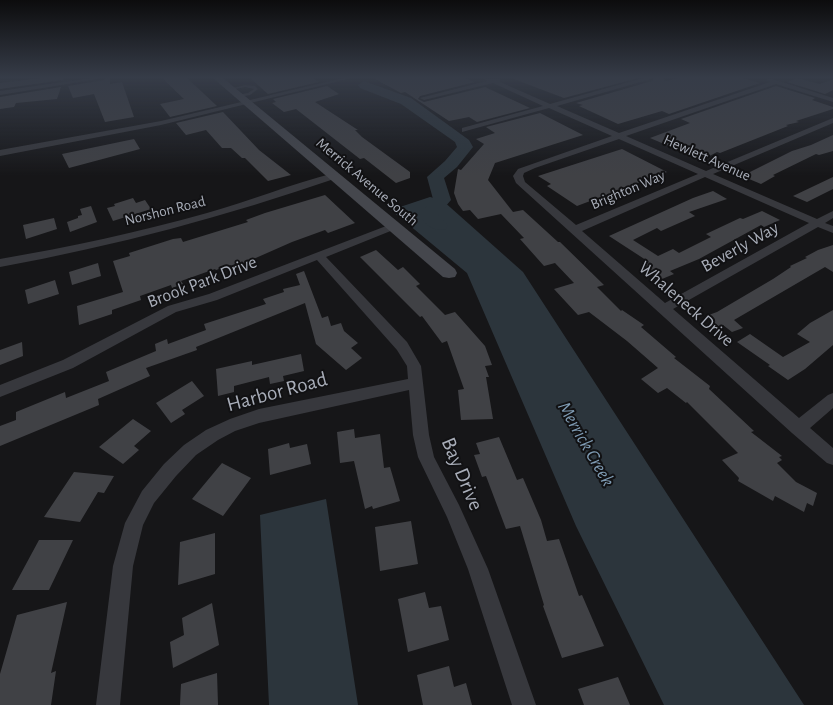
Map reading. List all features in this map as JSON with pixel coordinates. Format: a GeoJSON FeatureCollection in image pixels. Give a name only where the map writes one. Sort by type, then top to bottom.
{"type":"FeatureCollection","features":[{"type":"Feature","properties":{"kind":"street"},"geometry":{"type":"LineString","coordinates":[[0,153],[118,132],[189,111]]}},
{"type":"Feature","properties":{"kind":"street","name":"Merrick Avenue South"},"geometry":{"type":"LineString","coordinates":[[257,111],[449,273]]}},
{"type":"Feature","properties":{"kind":"street"},"geometry":{"type":"LineString","coordinates":[[465,130],[533,111]]}},
{"type":"Feature","properties":{"kind":"street","name":"Hewlett Avenue"},"geometry":{"type":"LineString","coordinates":[[561,111],[833,230]]}},
{"type":"Feature","properties":{"kind":"street"},"geometry":{"type":"LineString","coordinates":[[620,136],[693,111]]}},
{"type":"Feature","properties":{"kind":"street","name":"Brighton Way"},"geometry":{"type":"LineString","coordinates":[[574,230],[833,120]]}},
{"type":"Feature","properties":{"kind":"street","name":"Whaleneck Drive"},"geometry":{"type":"LineString","coordinates":[[620,136],[532,166],[522,171],[518,176],[521,183],[833,458]]}},
{"type":"Feature","properties":{"kind":"street","name":"Norshon Road"},"geometry":{"type":"LineString","coordinates":[[0,263],[76,249],[186,222],[286,193],[334,176]]}},
{"type":"Feature","properties":{"kind":"street","name":"Beverly Way"},"geometry":{"type":"LineString","coordinates":[[664,309],[833,214]]}},
{"type":"Feature","properties":{"kind":"street","name":"Brook Park Drive"},"geometry":{"type":"LineString","coordinates":[[0,391],[68,364],[172,310],[213,297],[394,226]]}},
{"type":"Feature","properties":{"kind":"street","name":"Bay Drive"},"geometry":{"type":"LineString","coordinates":[[319,256],[402,346],[414,366],[421,435],[426,457],[478,569],[524,705]]}},
{"type":"Feature","properties":{"kind":"street","name":"Harbor Road"},"geometry":{"type":"LineString","coordinates":[[108,705],[123,566],[134,523],[148,497],[170,470],[190,450],[230,426],[259,416],[417,383]]}},
{"type":"Feature","properties":{"kind":"street"},"geometry":{"type":"LineString","coordinates":[[798,428],[833,399]]}},
{"type":"Feature","properties":{"kind":"water","name":"Merrick Creek"},"geometry":{"type":"Polygon","coordinates":[[[430,197],[442,200],[523,272],[804,705],[664,705],[576,526],[467,273],[391,210],[430,197]]]}},
{"type":"Feature","properties":{"kind":"water"},"geometry":{"type":"Polygon","coordinates":[[[326,499],[358,705],[269,705],[260,515],[326,499]]]}},
{"type":"Feature","properties":{"kind":"building"},"geometry":{"type":"Polygon","coordinates":[[[101,111],[132,111],[134,117],[105,122],[101,111]]]}},
{"type":"Feature","properties":{"kind":"building"},"geometry":{"type":"Polygon","coordinates":[[[165,111],[196,111],[170,117],[165,111]]]}},
{"type":"Feature","properties":{"kind":"building"},"geometry":{"type":"Polygon","coordinates":[[[298,111],[329,111],[358,130],[355,130],[410,172],[410,178],[396,183],[364,158],[360,159],[298,111]]]}},
{"type":"Feature","properties":{"kind":"building"},"geometry":{"type":"Polygon","coordinates":[[[434,111],[519,111],[477,122],[469,117],[449,121],[434,111]]]}},
{"type":"Feature","properties":{"kind":"building"},"geometry":{"type":"Polygon","coordinates":[[[590,111],[678,111],[669,114],[662,111],[618,124],[590,111]]]}},
{"type":"Feature","properties":{"kind":"building"},"geometry":{"type":"Polygon","coordinates":[[[704,111],[827,111],[796,121],[799,122],[786,125],[788,126],[720,153],[717,152],[702,160],[650,138],[690,123],[681,119],[704,111]]]}},
{"type":"Feature","properties":{"kind":"building"},"geometry":{"type":"Polygon","coordinates":[[[223,112],[259,150],[291,175],[268,181],[245,158],[242,158],[231,148],[222,148],[206,130],[186,135],[176,123],[223,112]]]}},
{"type":"Feature","properties":{"kind":"building"},"geometry":{"type":"Polygon","coordinates":[[[540,113],[583,135],[495,163],[488,180],[513,212],[523,210],[560,242],[604,285],[597,287],[621,311],[644,325],[641,327],[676,357],[674,358],[710,386],[709,389],[754,431],[751,432],[782,456],[779,457],[782,460],[777,463],[796,482],[817,493],[813,506],[807,503],[804,512],[775,496],[773,501],[738,481],[739,478],[722,460],[738,453],[687,402],[667,388],[658,393],[641,379],[658,368],[627,341],[589,312],[578,315],[554,289],[574,283],[555,263],[544,266],[520,239],[524,238],[501,214],[478,219],[470,210],[463,211],[458,204],[454,193],[458,169],[461,170],[484,144],[476,139],[495,133],[486,127],[540,113]]]}},
{"type":"Feature","properties":{"kind":"building"},"geometry":{"type":"Polygon","coordinates":[[[833,135],[833,151],[819,155],[816,154],[773,175],[775,176],[761,184],[742,176],[792,151],[833,135]]]}},
{"type":"Feature","properties":{"kind":"building"},"geometry":{"type":"Polygon","coordinates":[[[134,139],[140,149],[69,168],[62,154],[134,139]]]}},
{"type":"Feature","properties":{"kind":"building"},"geometry":{"type":"Polygon","coordinates":[[[622,149],[667,172],[577,206],[547,186],[551,184],[538,176],[622,149]]]}},
{"type":"Feature","properties":{"kind":"building"},"geometry":{"type":"Polygon","coordinates":[[[833,177],[833,189],[807,202],[793,196],[833,177]]]}},
{"type":"Feature","properties":{"kind":"building"},"geometry":{"type":"Polygon","coordinates":[[[713,191],[727,199],[689,212],[695,216],[661,231],[657,228],[633,240],[658,256],[673,249],[679,253],[711,237],[706,234],[740,218],[743,219],[762,211],[780,220],[764,227],[761,225],[699,259],[670,271],[674,274],[662,279],[643,265],[649,262],[609,236],[693,198],[713,191]]]}},
{"type":"Feature","properties":{"kind":"building"},"geometry":{"type":"Polygon","coordinates":[[[325,195],[355,223],[328,233],[325,230],[292,242],[233,268],[231,265],[215,269],[181,281],[183,284],[172,288],[171,285],[140,296],[141,300],[112,310],[112,314],[79,325],[77,306],[123,292],[113,261],[130,256],[129,253],[173,239],[181,238],[183,242],[248,222],[246,220],[265,213],[325,195]]]}},
{"type":"Feature","properties":{"kind":"building"},"geometry":{"type":"Polygon","coordinates":[[[133,198],[136,203],[145,200],[151,209],[113,221],[107,208],[133,198]]]}},
{"type":"Feature","properties":{"kind":"building"},"geometry":{"type":"Polygon","coordinates":[[[91,206],[97,222],[70,232],[67,222],[82,215],[80,209],[91,206]]]}},
{"type":"Feature","properties":{"kind":"building"},"geometry":{"type":"Polygon","coordinates":[[[54,218],[57,229],[26,239],[23,225],[54,218]]]}},
{"type":"Feature","properties":{"kind":"building"},"geometry":{"type":"Polygon","coordinates":[[[833,245],[833,272],[825,267],[734,320],[743,328],[732,332],[723,325],[719,327],[706,316],[717,312],[773,279],[790,266],[807,258],[805,257],[833,245]]]}},
{"type":"Feature","properties":{"kind":"building"},"geometry":{"type":"Polygon","coordinates":[[[376,250],[398,270],[403,267],[420,284],[416,286],[445,315],[455,312],[485,346],[492,365],[485,366],[489,377],[486,377],[493,419],[461,420],[458,390],[464,389],[447,341],[442,343],[422,316],[420,317],[360,257],[376,250]]]}},
{"type":"Feature","properties":{"kind":"building"},"geometry":{"type":"Polygon","coordinates":[[[98,263],[101,276],[72,285],[69,272],[98,263]]]}},
{"type":"Feature","properties":{"kind":"building"},"geometry":{"type":"Polygon","coordinates":[[[304,271],[322,318],[328,316],[331,326],[341,323],[344,331],[358,343],[351,348],[362,358],[346,370],[316,344],[305,303],[196,347],[197,350],[146,368],[150,376],[98,399],[99,405],[0,446],[0,426],[16,420],[16,412],[65,392],[66,398],[109,381],[106,372],[156,351],[155,344],[167,339],[168,344],[206,330],[204,324],[266,304],[263,299],[284,292],[283,289],[300,285],[296,274],[304,271]]]}},
{"type":"Feature","properties":{"kind":"building"},"geometry":{"type":"Polygon","coordinates":[[[55,280],[59,294],[28,304],[25,290],[55,280]]]}},
{"type":"Feature","properties":{"kind":"building"},"geometry":{"type":"Polygon","coordinates":[[[833,310],[833,345],[805,369],[788,380],[737,342],[750,334],[783,357],[810,342],[797,334],[810,323],[833,310]]]}},
{"type":"Feature","properties":{"kind":"building"},"geometry":{"type":"Polygon","coordinates":[[[22,342],[23,356],[0,365],[0,350],[22,342]]]}},
{"type":"Feature","properties":{"kind":"building"},"geometry":{"type":"Polygon","coordinates":[[[301,354],[304,371],[283,376],[284,381],[270,384],[269,377],[234,386],[234,392],[218,396],[216,369],[252,361],[252,365],[301,354]]]}},
{"type":"Feature","properties":{"kind":"building"},"geometry":{"type":"Polygon","coordinates":[[[192,381],[204,396],[182,410],[185,414],[171,423],[156,403],[192,381]]]}},
{"type":"Feature","properties":{"kind":"building"},"geometry":{"type":"Polygon","coordinates":[[[133,419],[151,431],[134,446],[139,450],[123,464],[99,447],[133,419]]]}},
{"type":"Feature","properties":{"kind":"building"},"geometry":{"type":"Polygon","coordinates":[[[354,429],[355,438],[380,434],[384,468],[390,467],[400,501],[373,509],[372,506],[365,509],[354,461],[340,463],[337,432],[354,429]]]}},
{"type":"Feature","properties":{"kind":"building"},"geometry":{"type":"Polygon","coordinates":[[[499,437],[517,480],[523,478],[541,520],[547,541],[559,539],[579,596],[582,595],[604,646],[562,658],[543,606],[520,526],[506,529],[486,476],[482,477],[474,455],[480,454],[476,443],[499,437]]]}},
{"type":"Feature","properties":{"kind":"building"},"geometry":{"type":"Polygon","coordinates":[[[289,443],[290,448],[307,444],[311,464],[270,475],[268,449],[289,443]]]}},
{"type":"Feature","properties":{"kind":"building"},"geometry":{"type":"Polygon","coordinates":[[[222,463],[251,478],[223,516],[192,499],[222,463]]]}},
{"type":"Feature","properties":{"kind":"building"},"geometry":{"type":"Polygon","coordinates":[[[74,472],[114,476],[104,493],[98,492],[80,522],[44,517],[74,472]]]}},
{"type":"Feature","properties":{"kind":"building"},"geometry":{"type":"Polygon","coordinates":[[[411,521],[418,564],[380,571],[375,527],[411,521]]]}},
{"type":"Feature","properties":{"kind":"building"},"geometry":{"type":"Polygon","coordinates":[[[215,533],[215,574],[178,585],[180,542],[215,533]]]}},
{"type":"Feature","properties":{"kind":"building"},"geometry":{"type":"Polygon","coordinates":[[[39,540],[73,540],[49,590],[12,590],[39,540]]]}},
{"type":"Feature","properties":{"kind":"building"},"geometry":{"type":"Polygon","coordinates":[[[425,592],[429,608],[441,606],[449,640],[408,652],[398,599],[425,592]]]}},
{"type":"Feature","properties":{"kind":"building"},"geometry":{"type":"Polygon","coordinates":[[[67,602],[51,673],[56,671],[51,705],[0,705],[0,674],[17,615],[67,602]]]}},
{"type":"Feature","properties":{"kind":"building"},"geometry":{"type":"Polygon","coordinates":[[[212,603],[219,645],[173,668],[170,642],[184,635],[182,618],[212,603]]]}},
{"type":"Feature","properties":{"kind":"building"},"geometry":{"type":"Polygon","coordinates":[[[449,666],[454,687],[466,683],[472,705],[423,705],[417,675],[449,666]]]}},
{"type":"Feature","properties":{"kind":"building"},"geometry":{"type":"Polygon","coordinates":[[[217,673],[218,705],[180,705],[181,684],[217,673]]]}},
{"type":"Feature","properties":{"kind":"building"},"geometry":{"type":"Polygon","coordinates":[[[618,677],[630,705],[584,705],[578,689],[618,677]]]}},
{"type":"Feature","properties":{"kind":"waterway"},"geometry":{"type":"LineString","coordinates":[[420,111],[462,140],[465,147],[451,164],[435,177],[442,200],[428,215],[439,225]]}}]}
